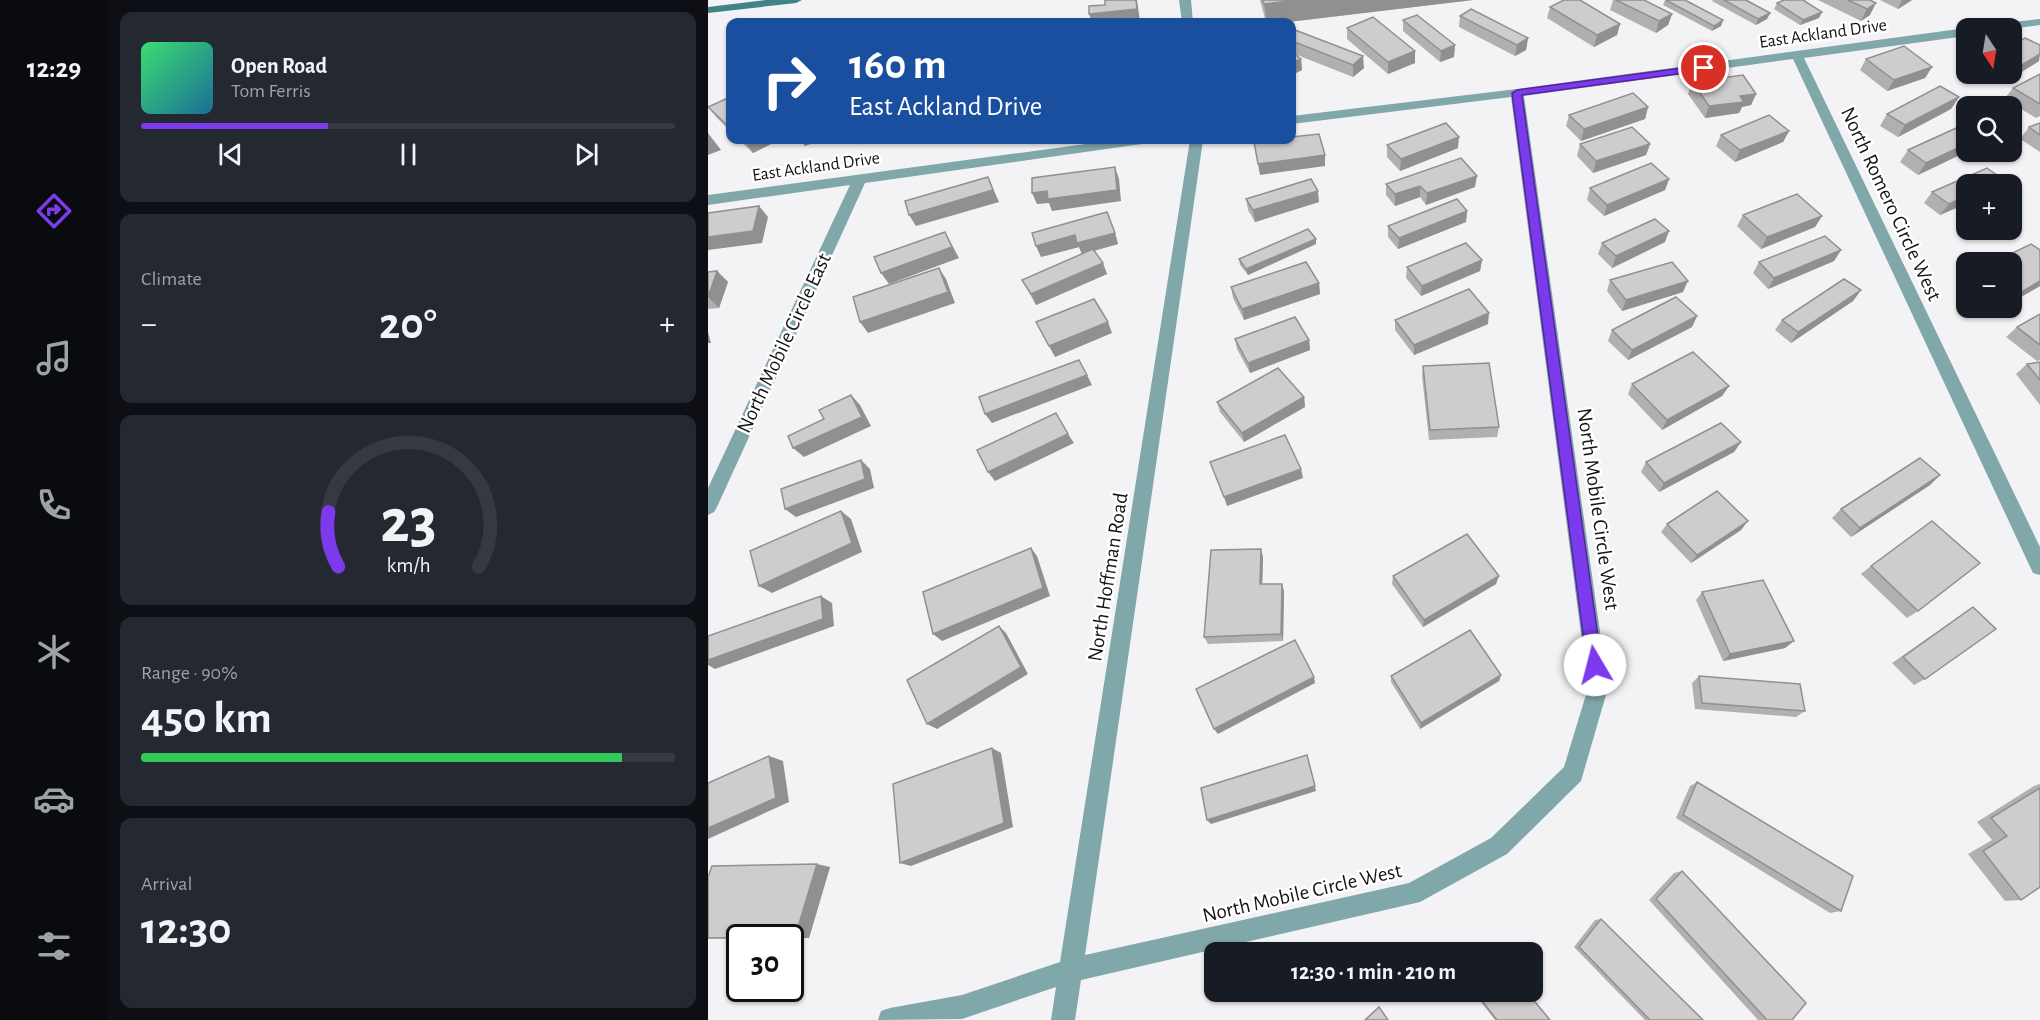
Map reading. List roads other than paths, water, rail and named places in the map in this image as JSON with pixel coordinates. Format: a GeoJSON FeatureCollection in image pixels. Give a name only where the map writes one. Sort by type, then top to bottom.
{"type":"FeatureCollection","features":[{"type":"Feature","properties":{"kind":"street"},"geometry":{"type":"LineString","coordinates":[[708,10],[796,0]]}},
{"type":"Feature","properties":{"kind":"street"},"geometry":{"type":"LineString","coordinates":[[1185,0],[1187,18]]}},
{"type":"Feature","properties":{"kind":"street"},"geometry":{"type":"LineString","coordinates":[[2022,24],[2040,22]]}},
{"type":"Feature","properties":{"kind":"street","name":"East Ackland Drive"},"geometry":{"type":"LineString","coordinates":[[1296,120],[1517,93],[1956,33]]}},
{"type":"Feature","properties":{"kind":"street","name":"North Romero Circle West"},"geometry":{"type":"LineString","coordinates":[[1797,55],[2040,567]]}},
{"type":"Feature","properties":{"kind":"street","name":"North Mobile Circle West"},"geometry":{"type":"LineString","coordinates":[[1071,970],[1412,894],[1500,846],[1573,773],[1598,688],[1517,93]]}},
{"type":"Feature","properties":{"kind":"street","name":"East Ackland Drive"},"geometry":{"type":"LineString","coordinates":[[708,200],[1113,144]]}},
{"type":"Feature","properties":{"kind":"street","name":"North Hoffman Road"},"geometry":{"type":"LineString","coordinates":[[1063,1020],[1195,144]]}},
{"type":"Feature","properties":{"kind":"street","name":"North Mobile Circle East"},"geometry":{"type":"LineString","coordinates":[[708,507],[860,179]]}},
{"type":"Feature","properties":{"kind":"street"},"geometry":{"type":"LineString","coordinates":[[890,1020],[962,1007],[1071,970]]}}]}
